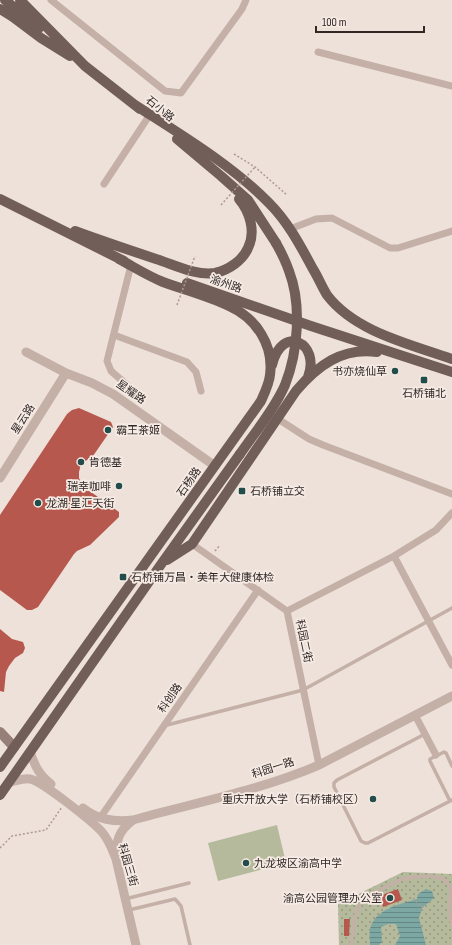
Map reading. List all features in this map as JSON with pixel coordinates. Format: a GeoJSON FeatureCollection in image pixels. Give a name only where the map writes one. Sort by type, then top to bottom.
{"type":"FeatureCollection","features":[{"type":"Feature","properties":{"kind":"main road"},"geometry":{"type":"LineString","coordinates":[[5,0],[85,66]]}},
{"type":"Feature","properties":{"kind":"main road","name":"石小路"},"geometry":{"type":"LineString","coordinates":[[20,0],[85,66],[149,116],[248,200],[276,243],[290,271],[296,298],[296,330],[293,360],[284,385],[274,404],[240,454],[162,563]]}},
{"type":"Feature","properties":{"kind":"main road"},"geometry":{"type":"LineString","coordinates":[[0,9],[41,38],[85,66]]}},
{"type":"Feature","properties":{"kind":"main road"},"geometry":{"type":"LineString","coordinates":[[135,105],[227,167],[269,203],[290,229],[327,295],[341,311],[380,334],[452,359]]}},
{"type":"Feature","properties":{"kind":"main road"},"geometry":{"type":"LineString","coordinates":[[30,214],[124,249],[182,268],[204,273],[216,273],[226,269],[243,257],[249,247],[251,237],[251,226],[248,213],[242,202],[221,176]]}},
{"type":"Feature","properties":{"kind":"main road","name":"渝州路"},"geometry":{"type":"LineString","coordinates":[[0,199],[119,259],[303,324],[452,372]]}},
{"type":"Feature","properties":{"kind":"main road","name":"石杨路"},"geometry":{"type":"LineString","coordinates":[[1,764],[261,401],[270,376],[271,365],[266,342],[260,331],[246,315],[228,305],[162,281],[119,259]]}},
{"type":"Feature","properties":{"kind":"main road"},"geometry":{"type":"LineString","coordinates":[[270,376],[276,352],[282,345],[292,341],[302,344],[308,353],[311,369],[308,377]]}},
{"type":"Feature","properties":{"kind":"main road"},"geometry":{"type":"LineString","coordinates":[[0,795],[162,563],[192,544],[296,392],[308,377],[319,367],[333,359],[349,353],[369,351],[399,355]]}},
{"type":"Feature","properties":{"kind":"main road"},"geometry":{"type":"LineString","coordinates":[[0,732],[14,747]]}},
{"type":"Feature","properties":{"kind":"street"},"geometry":{"type":"LineString","coordinates":[[51,0],[165,91],[181,93],[242,9],[246,0]]}},
{"type":"Feature","properties":{"kind":"street"},"geometry":{"type":"LineString","coordinates":[[318,52],[452,86]]}},
{"type":"Feature","properties":{"kind":"street"},"geometry":{"type":"LineString","coordinates":[[104,184],[149,116]]}},
{"type":"Feature","properties":{"kind":"street"},"geometry":{"type":"LineString","coordinates":[[290,229],[316,219],[332,218],[390,248],[398,248],[452,231]]}},
{"type":"Feature","properties":{"kind":"street"},"geometry":{"type":"LineString","coordinates":[[127,385],[111,371],[107,361],[131,265]]}},
{"type":"Feature","properties":{"kind":"street"},"geometry":{"type":"LineString","coordinates":[[114,335],[187,362],[196,372],[201,391]]}},
{"type":"Feature","properties":{"kind":"street","name":"星耀路"},"geometry":{"type":"LineString","coordinates":[[26,352],[66,374],[92,383],[113,394],[214,466]]}},
{"type":"Feature","properties":{"kind":"street","name":"星云路"},"geometry":{"type":"LineString","coordinates":[[0,478],[66,374]]}},
{"type":"Feature","properties":{"kind":"street"},"geometry":{"type":"LineString","coordinates":[[278,419],[309,439],[452,494]]}},
{"type":"Feature","properties":{"kind":"street"},"geometry":{"type":"LineString","coordinates":[[287,611],[394,556],[436,530],[452,513]]}},
{"type":"Feature","properties":{"kind":"street","name":"科园二街"},"geometry":{"type":"LineString","coordinates":[[192,544],[287,611],[319,764]]}},
{"type":"Feature","properties":{"kind":"street"},"geometry":{"type":"LineString","coordinates":[[394,556],[452,665]]}},
{"type":"Feature","properties":{"kind":"street","name":"科创路"},"geometry":{"type":"LineString","coordinates":[[100,818],[258,590]]}},
{"type":"Feature","properties":{"kind":"street","name":"科园一路"},"geometry":{"type":"LineString","coordinates":[[133,820],[274,782],[319,764],[452,696]]}},
{"type":"Feature","properties":{"kind":"street"},"geometry":{"type":"LineString","coordinates":[[415,715],[436,755]]}},
{"type":"Feature","properties":{"kind":"street"},"geometry":{"type":"LineString","coordinates":[[30,752],[36,770],[43,778],[90,813],[100,818],[118,821],[133,820]]}},
{"type":"Feature","properties":{"kind":"street","name":"科园三街"},"geometry":{"type":"LineString","coordinates":[[9,782],[23,779],[34,780],[87,818],[103,833],[112,848],[116,859],[136,945]]}},
{"type":"Feature","properties":{"kind":"street"},"geometry":{"type":"LineString","coordinates":[[116,859],[116,849],[119,836],[124,827],[133,820]]}},
{"type":"Feature","properties":{"kind":"lane"},"geometry":{"type":"LineString","coordinates":[[165,725],[303,690],[452,608]]}},
{"type":"Feature","properties":{"kind":"lane"},"geometry":{"type":"LineString","coordinates":[[425,734],[336,780],[334,783],[334,787],[361,841],[368,843],[451,800],[430,761],[432,757],[444,752],[452,766]]}},
{"type":"Feature","properties":{"kind":"lane"},"geometry":{"type":"LineString","coordinates":[[351,945],[357,910],[362,902],[369,895],[400,880],[408,878],[429,876],[445,880],[451,888],[449,909],[452,925]]}},
{"type":"Feature","properties":{"kind":"lane"},"geometry":{"type":"LineString","coordinates":[[125,899],[188,883]]}},
{"type":"Feature","properties":{"kind":"lane"},"geometry":{"type":"LineString","coordinates":[[128,910],[175,899],[180,906],[190,945]]}},
{"type":"Feature","properties":{"kind":"path"},"geometry":{"type":"LineString","coordinates":[[234,154],[255,167],[288,195]]}},
{"type":"Feature","properties":{"kind":"path"},"geometry":{"type":"LineString","coordinates":[[221,204],[255,167]]}},
{"type":"Feature","properties":{"kind":"path"},"geometry":{"type":"LineString","coordinates":[[177,305],[195,256]]}},
{"type":"Feature","properties":{"kind":"path"},"geometry":{"type":"LineString","coordinates":[[211,557],[220,545]]}},
{"type":"Feature","properties":{"kind":"path"},"geometry":{"type":"LineString","coordinates":[[0,848],[12,836],[46,830],[65,802]]}},
{"type":"Feature","properties":{"kind":"path"},"geometry":{"type":"LineString","coordinates":[[414,898],[424,909]]}},
{"type":"Feature","properties":{"kind":"green space"},"geometry":{"type":"Polygon","coordinates":[[[277,825],[286,863],[218,881],[208,843],[277,825]]]}},
{"type":"Feature","properties":{"kind":"green space"},"geometry":{"type":"Polygon","coordinates":[[[403,872],[452,874],[452,945],[339,945],[338,904],[403,872]]]}},
{"type":"Feature","properties":{"kind":"water"},"geometry":{"type":"Polygon","coordinates":[[[426,889],[432,891],[434,898],[422,908],[419,918],[426,945],[395,945],[400,936],[396,924],[388,924],[381,927],[382,942],[379,945],[370,945],[370,929],[377,917],[389,908],[417,899],[418,894],[426,889]]]}},
{"type":"Feature","properties":{"kind":"building","name":"龙湖·星汇天街"},"geometry":{"type":"Polygon","coordinates":[[[79,408],[111,422],[113,427],[93,456],[81,464],[79,478],[84,489],[91,492],[119,512],[119,517],[90,545],[74,554],[38,607],[32,610],[27,610],[0,590],[0,515],[67,414],[72,410],[79,408]]]}},
{"type":"Feature","properties":{"kind":"building"},"geometry":{"type":"Polygon","coordinates":[[[0,629],[12,639],[23,642],[25,648],[23,653],[15,658],[6,672],[4,692],[0,691],[0,629]]]}},
{"type":"Feature","properties":{"kind":"building","name":"渝高公园管理办公室"},"geometry":{"type":"Polygon","coordinates":[[[398,889],[402,900],[383,907],[379,896],[398,889]]]}},
{"type":"Feature","properties":{"kind":"building"},"geometry":{"type":"Polygon","coordinates":[[[344,919],[350,919],[349,936],[344,936],[344,919]]]}},
{"type":"Feature","properties":{"kind":"place","name":"书亦烧仙草"},"geometry":{"type":"Point","coordinates":[395,371]}},
{"type":"Feature","properties":{"kind":"place","name":"石桥铺北"},"geometry":{"type":"Point","coordinates":[424,380]}},
{"type":"Feature","properties":{"kind":"place","name":"霸王茶姬"},"geometry":{"type":"Point","coordinates":[108,430]}},
{"type":"Feature","properties":{"kind":"place","name":"肯德基"},"geometry":{"type":"Point","coordinates":[81,462]}},
{"type":"Feature","properties":{"kind":"place","name":"瑞幸咖啡"},"geometry":{"type":"Point","coordinates":[119,486]}},
{"type":"Feature","properties":{"kind":"place","name":"石桥铺立交"},"geometry":{"type":"Point","coordinates":[242,491]}},
{"type":"Feature","properties":{"kind":"place","name":"龙湖·星汇天街"},"geometry":{"type":"Point","coordinates":[38,503]}},
{"type":"Feature","properties":{"kind":"place","name":"石桥铺万昌‧美年大健康体检"},"geometry":{"type":"Point","coordinates":[123,577]}},
{"type":"Feature","properties":{"kind":"place","name":"重庆开放大学（石桥铺校区）"},"geometry":{"type":"Point","coordinates":[373,799]}},
{"type":"Feature","properties":{"kind":"place","name":"九龙坡区渝高中学"},"geometry":{"type":"Point","coordinates":[246,863]}},
{"type":"Feature","properties":{"kind":"place","name":"渝高公园管理办公室"},"geometry":{"type":"Point","coordinates":[390,898]}}]}
